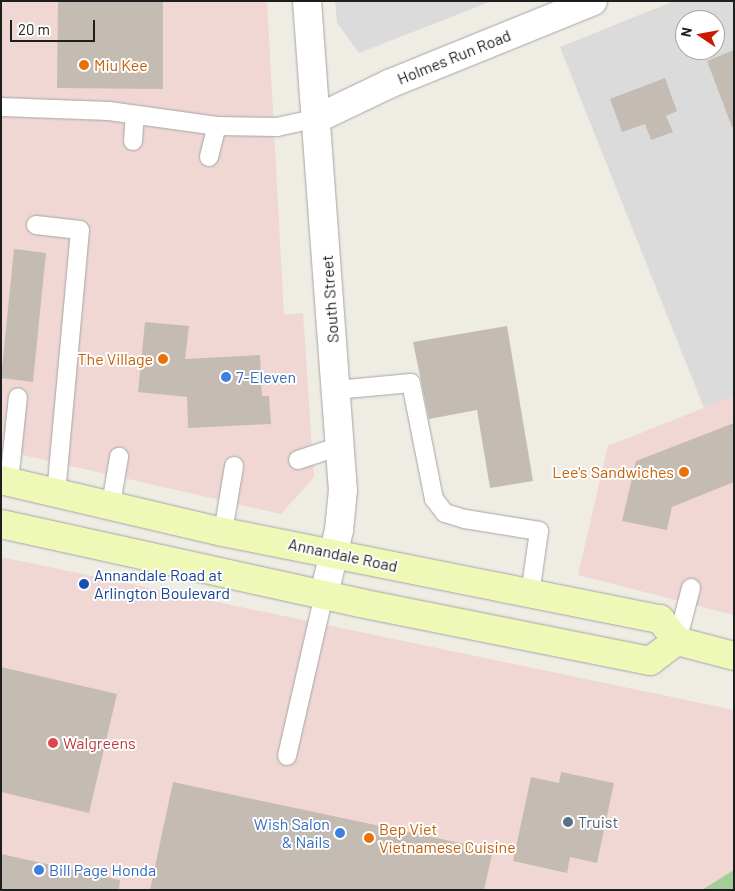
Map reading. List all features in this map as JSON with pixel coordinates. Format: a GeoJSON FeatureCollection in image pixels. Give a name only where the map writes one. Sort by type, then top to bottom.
{"type":"FeatureCollection","features":[{"type":"Feature","properties":{"kind":"main road","name":"Annandale Road"},"geometry":{"type":"LineString","coordinates":[[5,481],[111,504],[223,532],[660,619],[677,641]]}},
{"type":"Feature","properties":{"kind":"main road"},"geometry":{"type":"LineString","coordinates":[[1,524],[277,583],[324,595],[650,661],[677,641],[734,656]]}},
{"type":"Feature","properties":{"kind":"street","name":"South Street"},"geometry":{"type":"LineString","coordinates":[[308,1],[318,118],[343,490],[339,530],[324,595]]}},
{"type":"Feature","properties":{"kind":"street","name":"Holmes Run Road"},"geometry":{"type":"LineString","coordinates":[[318,118],[389,84],[593,1]]}},
{"type":"Feature","properties":{"kind":"lane"},"geometry":{"type":"LineString","coordinates":[[1,107],[109,111],[217,126],[277,127],[318,118]]}},
{"type":"Feature","properties":{"kind":"lane"},"geometry":{"type":"LineString","coordinates":[[133,141],[135,115]]}},
{"type":"Feature","properties":{"kind":"lane"},"geometry":{"type":"LineString","coordinates":[[209,157],[217,126]]}},
{"type":"Feature","properties":{"kind":"lane"},"geometry":{"type":"LineString","coordinates":[[36,225],[80,230],[56,492]]}},
{"type":"Feature","properties":{"kind":"lane"},"geometry":{"type":"LineString","coordinates":[[336,390],[411,383],[434,499],[445,513],[465,519],[539,531],[530,594]]}},
{"type":"Feature","properties":{"kind":"lane"},"geometry":{"type":"LineString","coordinates":[[5,481],[18,397]]}},
{"type":"Feature","properties":{"kind":"lane"},"geometry":{"type":"LineString","coordinates":[[298,460],[340,446]]}},
{"type":"Feature","properties":{"kind":"lane"},"geometry":{"type":"LineString","coordinates":[[111,504],[119,457]]}},
{"type":"Feature","properties":{"kind":"lane"},"geometry":{"type":"LineString","coordinates":[[223,532],[234,466]]}},
{"type":"Feature","properties":{"kind":"lane"},"geometry":{"type":"LineString","coordinates":[[677,641],[691,588]]}},
{"type":"Feature","properties":{"kind":"lane"},"geometry":{"type":"LineString","coordinates":[[287,756],[324,595]]}},
{"type":"Feature","properties":{"kind":"shaded area"},"geometry":{"type":"Polygon","coordinates":[[[1,1],[267,1],[284,315],[303,313],[314,477],[281,514],[1,450],[1,1]]]}},
{"type":"Feature","properties":{"kind":"shaded area"},"geometry":{"type":"Polygon","coordinates":[[[335,1],[492,1],[359,53],[337,23],[335,1]]]}},
{"type":"Feature","properties":{"kind":"shaded area"},"geometry":{"type":"Polygon","coordinates":[[[674,1],[734,1],[734,396],[704,408],[560,47],[674,1]]]}},
{"type":"Feature","properties":{"kind":"shaded area"},"geometry":{"type":"Polygon","coordinates":[[[734,396],[734,615],[578,575],[608,446],[734,396]]]}},
{"type":"Feature","properties":{"kind":"shaded area"},"geometry":{"type":"Polygon","coordinates":[[[1,557],[734,710],[734,890],[1,890],[1,557]]]}},
{"type":"Feature","properties":{"kind":"green space"},"geometry":{"type":"Polygon","coordinates":[[[734,870],[734,890],[702,890],[734,870]]]}},
{"type":"Feature","properties":{"kind":"building"},"geometry":{"type":"Polygon","coordinates":[[[58,1],[163,1],[163,89],[57,88],[58,1]]]}},
{"type":"Feature","properties":{"kind":"building"},"geometry":{"type":"Polygon","coordinates":[[[734,50],[734,126],[732,127],[707,61],[725,60],[725,54],[734,50]]]}},
{"type":"Feature","properties":{"kind":"building"},"geometry":{"type":"Polygon","coordinates":[[[665,78],[677,111],[666,116],[673,132],[651,140],[645,124],[622,132],[610,99],[665,78]]]}},
{"type":"Feature","properties":{"kind":"building"},"geometry":{"type":"Polygon","coordinates":[[[14,249],[46,253],[33,382],[1,378],[14,249]]]}},
{"type":"Feature","properties":{"kind":"building","name":"7-Eleven"},"geometry":{"type":"Polygon","coordinates":[[[145,322],[189,326],[185,359],[260,355],[262,396],[269,396],[271,424],[188,428],[187,397],[138,392],[145,322]]]}},
{"type":"Feature","properties":{"kind":"building"},"geometry":{"type":"Polygon","coordinates":[[[507,326],[533,481],[490,488],[477,410],[429,419],[413,342],[507,326]]]}},
{"type":"Feature","properties":{"kind":"building","name":"Lee's Sandwiches"},"geometry":{"type":"Polygon","coordinates":[[[734,423],[734,482],[672,507],[667,530],[622,521],[636,461],[734,423]]]}},
{"type":"Feature","properties":{"kind":"building","name":"Walgreens"},"geometry":{"type":"Polygon","coordinates":[[[1,667],[117,694],[89,813],[1,792],[1,667]]]}},
{"type":"Feature","properties":{"kind":"building","name":"Truist"},"geometry":{"type":"Polygon","coordinates":[[[561,772],[614,783],[597,863],[570,857],[567,873],[513,861],[531,777],[559,783],[561,772]]]}},
{"type":"Feature","properties":{"kind":"building"},"geometry":{"type":"Polygon","coordinates":[[[173,782],[493,850],[484,890],[150,890],[173,782]]]}},
{"type":"Feature","properties":{"kind":"building","name":"Bill Page Honda"},"geometry":{"type":"Polygon","coordinates":[[[1,854],[120,880],[119,890],[1,890],[1,854]]]}},
{"type":"Feature","properties":{"kind":"place","name":"Miu Kee"},"geometry":{"type":"Point","coordinates":[84,65]}},
{"type":"Feature","properties":{"kind":"place","name":"The Village"},"geometry":{"type":"Point","coordinates":[163,359]}},
{"type":"Feature","properties":{"kind":"place","name":"7-Eleven"},"geometry":{"type":"Point","coordinates":[226,377]}},
{"type":"Feature","properties":{"kind":"place","name":"Lee's Sandwiches"},"geometry":{"type":"Point","coordinates":[684,472]}},
{"type":"Feature","properties":{"kind":"place","name":"Annandale Road at Arlington Boulevard"},"geometry":{"type":"Point","coordinates":[84,584]}},
{"type":"Feature","properties":{"kind":"place","name":"Walgreens"},"geometry":{"type":"Point","coordinates":[53,743]}},
{"type":"Feature","properties":{"kind":"place","name":"Truist"},"geometry":{"type":"Point","coordinates":[568,822]}},
{"type":"Feature","properties":{"kind":"place","name":"Wish Salon & Nails"},"geometry":{"type":"Point","coordinates":[340,833]}},
{"type":"Feature","properties":{"kind":"place","name":"Bep Viet Vietnamese Cuisine"},"geometry":{"type":"Point","coordinates":[369,838]}},
{"type":"Feature","properties":{"kind":"place","name":"Bill Page Honda"},"geometry":{"type":"Point","coordinates":[39,870]}}]}
